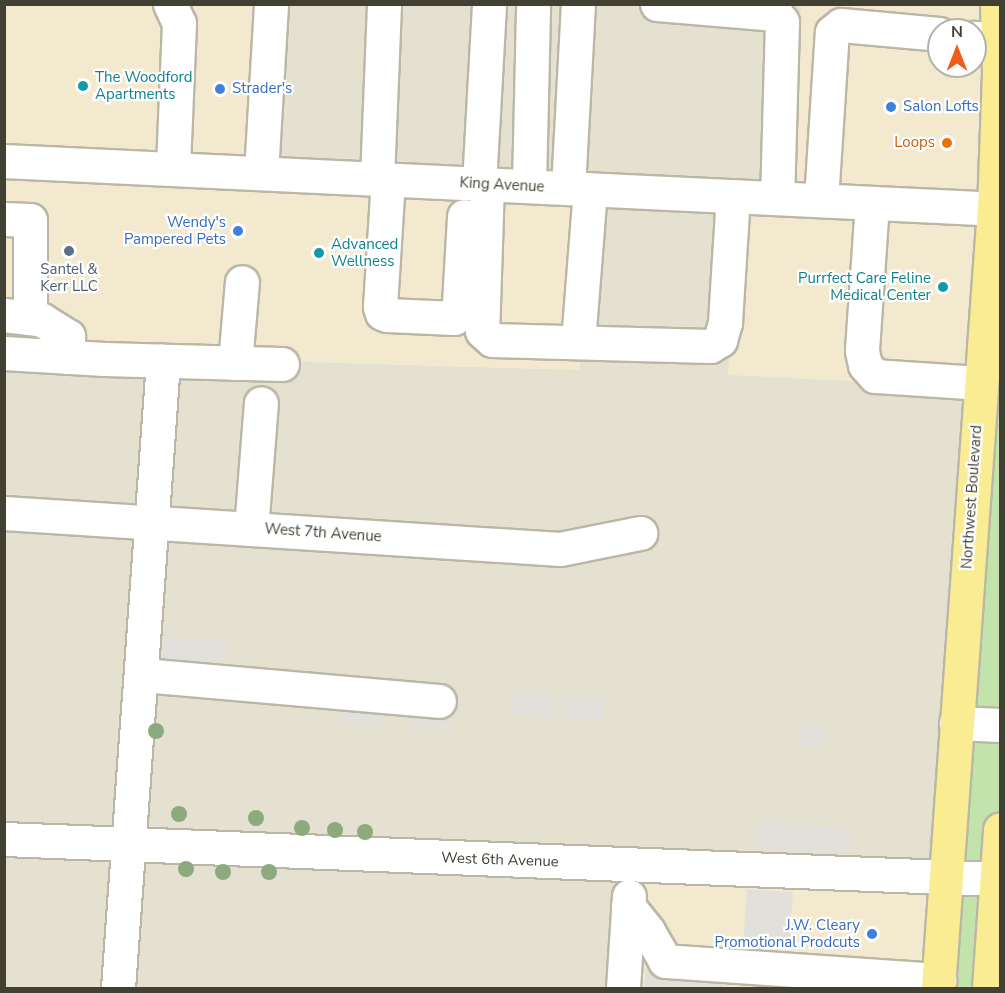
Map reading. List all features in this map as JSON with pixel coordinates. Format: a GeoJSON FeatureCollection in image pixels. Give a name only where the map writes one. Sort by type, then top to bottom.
{"type":"FeatureCollection","features":[{"type":"Feature","properties":{"kind":"main road","name":"Northwest Boulevard"},"geometry":{"type":"LineString","coordinates":[[938,984],[981,383],[997,209],[987,39],[997,4]]}},
{"type":"Feature","properties":{"kind":"main road"},"geometry":{"type":"LineString","coordinates":[[989,988],[1000,829]]}},
{"type":"Feature","properties":{"kind":"street"},"geometry":{"type":"LineString","coordinates":[[170,4],[179,23],[172,169]]}},
{"type":"Feature","properties":{"kind":"street"},"geometry":{"type":"LineString","coordinates":[[261,173],[271,4]]}},
{"type":"Feature","properties":{"kind":"street"},"geometry":{"type":"LineString","coordinates":[[384,4],[380,307],[382,313],[447,320],[454,318],[459,304],[478,184]]}},
{"type":"Feature","properties":{"kind":"street"},"geometry":{"type":"LineString","coordinates":[[489,4],[478,184],[482,331],[485,337],[492,340],[710,346],[720,340],[725,322],[734,196]]}},
{"type":"Feature","properties":{"kind":"street"},"geometry":{"type":"LineString","coordinates":[[530,186],[533,4]]}},
{"type":"Feature","properties":{"kind":"street"},"geometry":{"type":"LineString","coordinates":[[578,4],[578,342]]}},
{"type":"Feature","properties":{"kind":"street"},"geometry":{"type":"LineString","coordinates":[[657,4],[776,14],[782,22],[777,198]]}},
{"type":"Feature","properties":{"kind":"street"},"geometry":{"type":"LineString","coordinates":[[821,201],[832,32],[841,25],[927,33]]}},
{"type":"Feature","properties":{"kind":"street","name":"King Avenue"},"geometry":{"type":"LineString","coordinates":[[4,161],[997,209]]}},
{"type":"Feature","properties":{"kind":"street"},"geometry":{"type":"LineString","coordinates":[[872,203],[862,351],[865,365],[875,376],[981,383]]}},
{"type":"Feature","properties":{"kind":"street"},"geometry":{"type":"LineString","coordinates":[[4,219],[30,220],[17,316],[42,320],[68,336],[68,357]]}},
{"type":"Feature","properties":{"kind":"street"},"geometry":{"type":"LineString","coordinates":[[235,363],[242,282]]}},
{"type":"Feature","properties":{"kind":"street"},"geometry":{"type":"LineString","coordinates":[[4,353],[282,364]]}},
{"type":"Feature","properties":{"kind":"street"},"geometry":{"type":"LineString","coordinates":[[118,988],[163,361]]}},
{"type":"Feature","properties":{"kind":"street"},"geometry":{"type":"LineString","coordinates":[[251,528],[261,403]]}},
{"type":"Feature","properties":{"kind":"street","name":"West 7th Avenue"},"geometry":{"type":"LineString","coordinates":[[4,513],[560,549],[640,533]]}},
{"type":"Feature","properties":{"kind":"street"},"geometry":{"type":"LineString","coordinates":[[142,675],[439,701]]}},
{"type":"Feature","properties":{"kind":"street"},"geometry":{"type":"LineString","coordinates":[[956,723],[1000,725]]}},
{"type":"Feature","properties":{"kind":"street","name":"West 6th Avenue"},"geometry":{"type":"LineString","coordinates":[[4,839],[996,879]]}},
{"type":"Feature","properties":{"kind":"street"},"geometry":{"type":"LineString","coordinates":[[623,988],[631,865]]}},
{"type":"Feature","properties":{"kind":"street"},"geometry":{"type":"LineString","coordinates":[[628,906],[648,931],[665,961],[938,984]]}},
{"type":"Feature","properties":{"kind":"shaded area"},"geometry":{"type":"Polygon","coordinates":[[[5,5],[260,5],[249,168],[591,190],[580,370],[5,353],[5,5]]]}},
{"type":"Feature","properties":{"kind":"shaded area"},"geometry":{"type":"Polygon","coordinates":[[[260,5],[801,5],[791,201],[968,387],[1000,988],[5,988],[5,353],[580,370],[249,169],[260,5]]]}},
{"type":"Feature","properties":{"kind":"shaded area"},"geometry":{"type":"Polygon","coordinates":[[[801,5],[1000,5],[968,387],[728,375],[738,197],[791,200],[801,5]]]}},
{"type":"Feature","properties":{"kind":"shaded area"},"geometry":{"type":"Polygon","coordinates":[[[147,636],[227,642],[225,669],[145,663],[147,636]]]}},
{"type":"Feature","properties":{"kind":"shaded area"},"geometry":{"type":"Polygon","coordinates":[[[514,694],[556,697],[554,718],[513,715],[514,694]]]}},
{"type":"Feature","properties":{"kind":"shaded area"},"geometry":{"type":"Polygon","coordinates":[[[563,696],[604,699],[602,720],[562,717],[563,696]]]}},
{"type":"Feature","properties":{"kind":"shaded area"},"geometry":{"type":"Polygon","coordinates":[[[345,703],[387,706],[385,727],[344,724],[345,703]]]}},
{"type":"Feature","properties":{"kind":"shaded area"},"geometry":{"type":"Polygon","coordinates":[[[412,708],[453,711],[452,731],[411,728],[412,708]]]}},
{"type":"Feature","properties":{"kind":"shaded area"},"geometry":{"type":"Polygon","coordinates":[[[799,726],[826,727],[825,748],[798,747],[799,726]]]}},
{"type":"Feature","properties":{"kind":"shaded area"},"geometry":{"type":"Polygon","coordinates":[[[759,820],[775,821],[775,824],[850,830],[848,854],[757,848],[759,820]]]}},
{"type":"Feature","properties":{"kind":"shaded area"},"geometry":{"type":"Polygon","coordinates":[[[634,857],[970,882],[966,988],[622,988],[634,857]]]}},
{"type":"Feature","properties":{"kind":"shaded area"},"geometry":{"type":"Polygon","coordinates":[[[747,889],[793,892],[789,950],[743,947],[747,889]]]}},
{"type":"Feature","properties":{"kind":"shaded area"},"geometry":{"type":"Polygon","coordinates":[[[646,966],[724,972],[723,988],[644,988],[646,966]]]}},
{"type":"Feature","properties":{"kind":"green space"},"geometry":{"type":"Polygon","coordinates":[[[1000,209],[1000,829],[989,988],[938,988],[1000,209]]]}},
{"type":"Feature","properties":{"kind":"place","name":"The Woodford Apartments"},"geometry":{"type":"Point","coordinates":[83,86]}},
{"type":"Feature","properties":{"kind":"place","name":"Strader's"},"geometry":{"type":"Point","coordinates":[220,89]}},
{"type":"Feature","properties":{"kind":"place","name":"Salon Lofts"},"geometry":{"type":"Point","coordinates":[891,107]}},
{"type":"Feature","properties":{"kind":"place","name":"Loops"},"geometry":{"type":"Point","coordinates":[947,143]}},
{"type":"Feature","properties":{"kind":"place","name":"Wendy's Pampered Pets"},"geometry":{"type":"Point","coordinates":[238,231]}},
{"type":"Feature","properties":{"kind":"place","name":"Santel & Kerr LLC"},"geometry":{"type":"Point","coordinates":[69,251]}},
{"type":"Feature","properties":{"kind":"place","name":"Advanced Wellness"},"geometry":{"type":"Point","coordinates":[319,253]}},
{"type":"Feature","properties":{"kind":"place","name":"Purrfect Care Feline Medical Center"},"geometry":{"type":"Point","coordinates":[943,287]}},
{"type":"Feature","properties":{"kind":"place","name":"J.W. Cleary Promotional Prodcuts"},"geometry":{"type":"Point","coordinates":[872,934]}}]}
